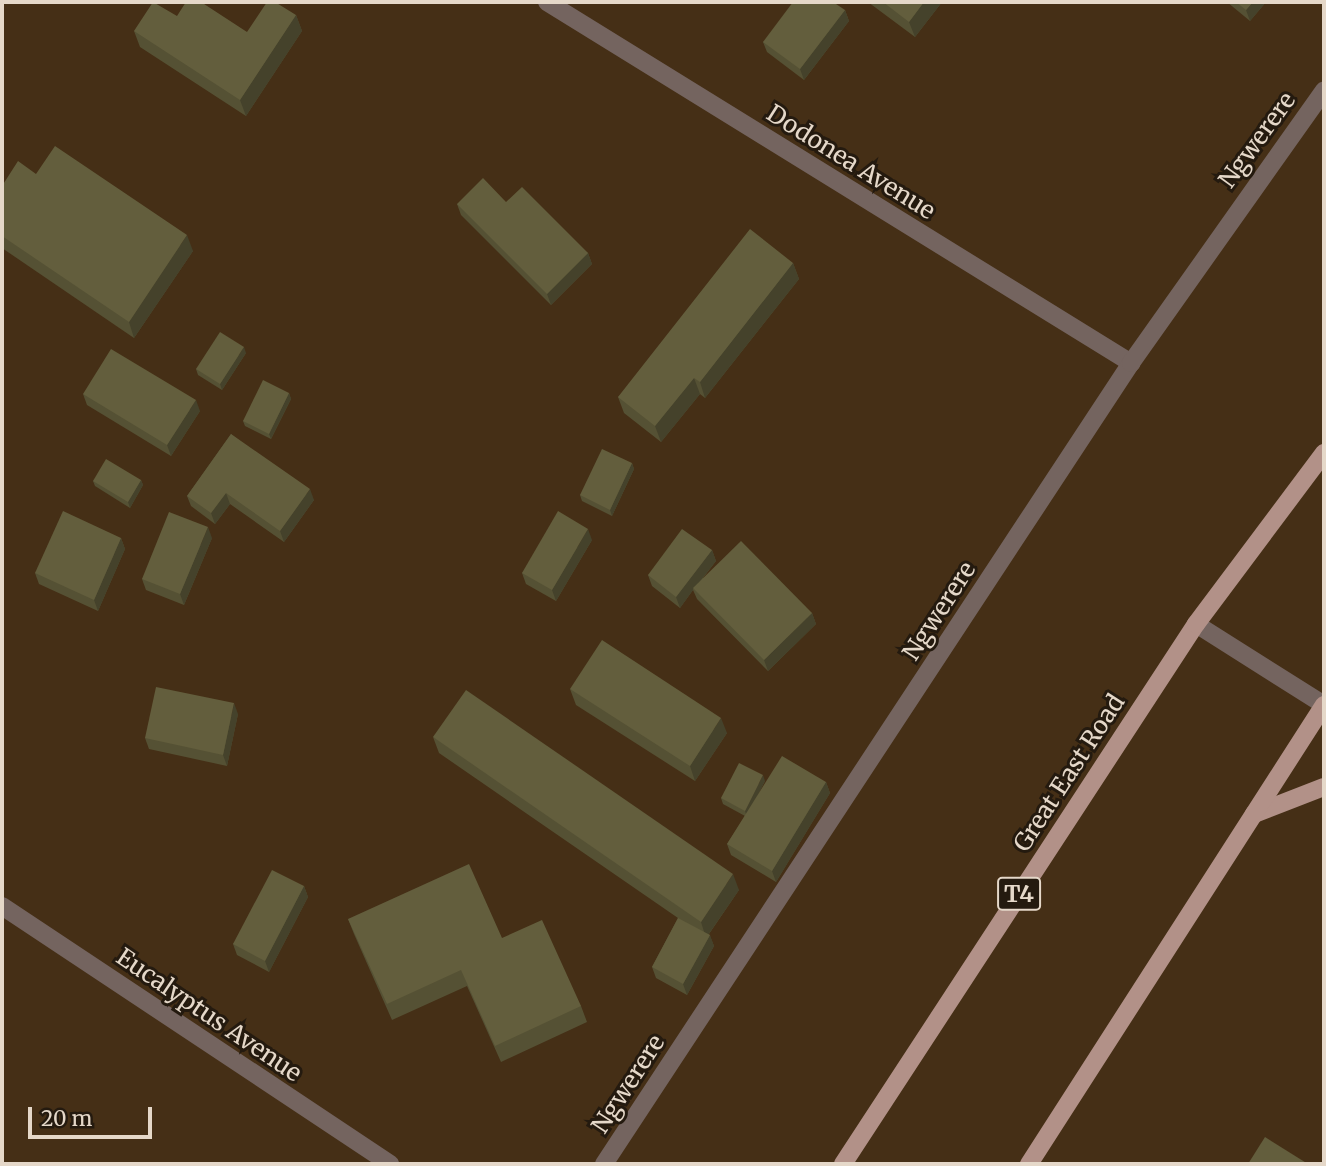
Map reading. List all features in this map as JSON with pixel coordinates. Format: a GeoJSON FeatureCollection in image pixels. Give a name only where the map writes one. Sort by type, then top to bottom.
{"type":"FeatureCollection","features":[{"type":"Feature","properties":{"kind":"main road","name":"Great East Road"},"geometry":{"type":"LineString","coordinates":[[843,1164],[1196,624],[1324,453]]}},
{"type":"Feature","properties":{"kind":"main road"},"geometry":{"type":"LineString","coordinates":[[1029,1164],[1324,705]]}},
{"type":"Feature","properties":{"kind":"main road"},"geometry":{"type":"LineString","coordinates":[[1254,814],[1324,787]]}},
{"type":"Feature","properties":{"kind":"street","name":"Dodonea Avenue"},"geometry":{"type":"LineString","coordinates":[[547,2],[1131,363]]}},
{"type":"Feature","properties":{"kind":"street","name":"Ngwerere"},"geometry":{"type":"LineString","coordinates":[[604,1164],[1131,363],[1324,90]]}},
{"type":"Feature","properties":{"kind":"street"},"geometry":{"type":"LineString","coordinates":[[1196,624],[1324,705]]}},
{"type":"Feature","properties":{"kind":"street","name":"Eucalyptus Avenue"},"geometry":{"type":"LineString","coordinates":[[2,906],[390,1164]]}},
{"type":"Feature","properties":{"kind":"building"},"geometry":{"type":"Polygon","coordinates":[[[153,2],[177,16],[186,2],[201,2],[247,32],[267,2],[275,2],[296,15],[240,100],[134,31],[153,2]]]}},
{"type":"Feature","properties":{"kind":"building"},"geometry":{"type":"Polygon","coordinates":[[[793,2],[833,2],[845,10],[800,69],[763,42],[793,2]]]}},
{"type":"Feature","properties":{"kind":"building"},"geometry":{"type":"Polygon","coordinates":[[[883,2],[924,2],[909,22],[883,2]]]}},
{"type":"Feature","properties":{"kind":"building"},"geometry":{"type":"Polygon","coordinates":[[[1236,2],[1253,2],[1246,10],[1236,2]]]}},
{"type":"Feature","properties":{"kind":"building"},"geometry":{"type":"Polygon","coordinates":[[[55,146],[187,235],[129,322],[2,236],[2,186],[18,161],[36,174],[55,146]]]}},
{"type":"Feature","properties":{"kind":"building"},"geometry":{"type":"Polygon","coordinates":[[[483,178],[506,202],[522,187],[588,253],[547,294],[457,204],[483,178]]]}},
{"type":"Feature","properties":{"kind":"building"},"geometry":{"type":"Polygon","coordinates":[[[750,229],[793,263],[700,382],[694,378],[655,426],[618,397],[750,229]]]}},
{"type":"Feature","properties":{"kind":"building"},"geometry":{"type":"Polygon","coordinates":[[[220,332],[244,347],[220,384],[196,369],[220,332]]]}},
{"type":"Feature","properties":{"kind":"building"},"geometry":{"type":"Polygon","coordinates":[[[111,349],[196,400],[167,445],[83,394],[111,349]]]}},
{"type":"Feature","properties":{"kind":"building"},"geometry":{"type":"Polygon","coordinates":[[[263,380],[289,393],[269,434],[243,421],[263,380]]]}},
{"type":"Feature","properties":{"kind":"building"},"geometry":{"type":"Polygon","coordinates":[[[231,434],[310,489],[280,531],[226,493],[211,513],[187,496],[231,434]]]}},
{"type":"Feature","properties":{"kind":"building"},"geometry":{"type":"Polygon","coordinates":[[[602,449],[632,463],[610,510],[580,495],[602,449]]]}},
{"type":"Feature","properties":{"kind":"building"},"geometry":{"type":"Polygon","coordinates":[[[106,459],[141,480],[128,502],[93,481],[106,459]]]}},
{"type":"Feature","properties":{"kind":"building"},"geometry":{"type":"Polygon","coordinates":[[[63,511],[121,538],[94,600],[35,573],[63,511]]]}},
{"type":"Feature","properties":{"kind":"building"},"geometry":{"type":"Polygon","coordinates":[[[558,511],[588,529],[552,590],[522,573],[558,511]]]}},
{"type":"Feature","properties":{"kind":"building"},"geometry":{"type":"Polygon","coordinates":[[[169,512],[208,527],[180,594],[142,579],[169,512]]]}},
{"type":"Feature","properties":{"kind":"building"},"geometry":{"type":"Polygon","coordinates":[[[682,529],[712,550],[676,597],[648,575],[682,529]]]}},
{"type":"Feature","properties":{"kind":"building"},"geometry":{"type":"Polygon","coordinates":[[[741,541],[812,613],[764,660],[693,588],[741,541]]]}},
{"type":"Feature","properties":{"kind":"building"},"geometry":{"type":"Polygon","coordinates":[[[602,640],[721,718],[690,766],[570,689],[602,640]]]}},
{"type":"Feature","properties":{"kind":"building"},"geometry":{"type":"Polygon","coordinates":[[[156,687],[234,703],[223,755],[145,738],[156,687]]]}},
{"type":"Feature","properties":{"kind":"building"},"geometry":{"type":"Polygon","coordinates":[[[466,690],[733,874],[701,922],[433,737],[466,690]]]}},
{"type":"Feature","properties":{"kind":"building"},"geometry":{"type":"Polygon","coordinates":[[[782,756],[826,782],[772,871],[727,844],[782,756]]]}},
{"type":"Feature","properties":{"kind":"building"},"geometry":{"type":"Polygon","coordinates":[[[739,763],[763,775],[745,811],[721,798],[739,763]]]}},
{"type":"Feature","properties":{"kind":"building"},"geometry":{"type":"Polygon","coordinates":[[[469,864],[502,938],[542,920],[581,1006],[495,1046],[461,970],[387,1004],[348,919],[469,864]]]}},
{"type":"Feature","properties":{"kind":"building"},"geometry":{"type":"Polygon","coordinates":[[[272,870],[304,886],[265,961],[233,944],[272,870]]]}},
{"type":"Feature","properties":{"kind":"building"},"geometry":{"type":"Polygon","coordinates":[[[678,918],[710,935],[683,984],[652,967],[678,918]]]}},
{"type":"Feature","properties":{"kind":"building"},"geometry":{"type":"Polygon","coordinates":[[[1265,1137],[1308,1164],[1248,1164],[1265,1137]]]}}]}
